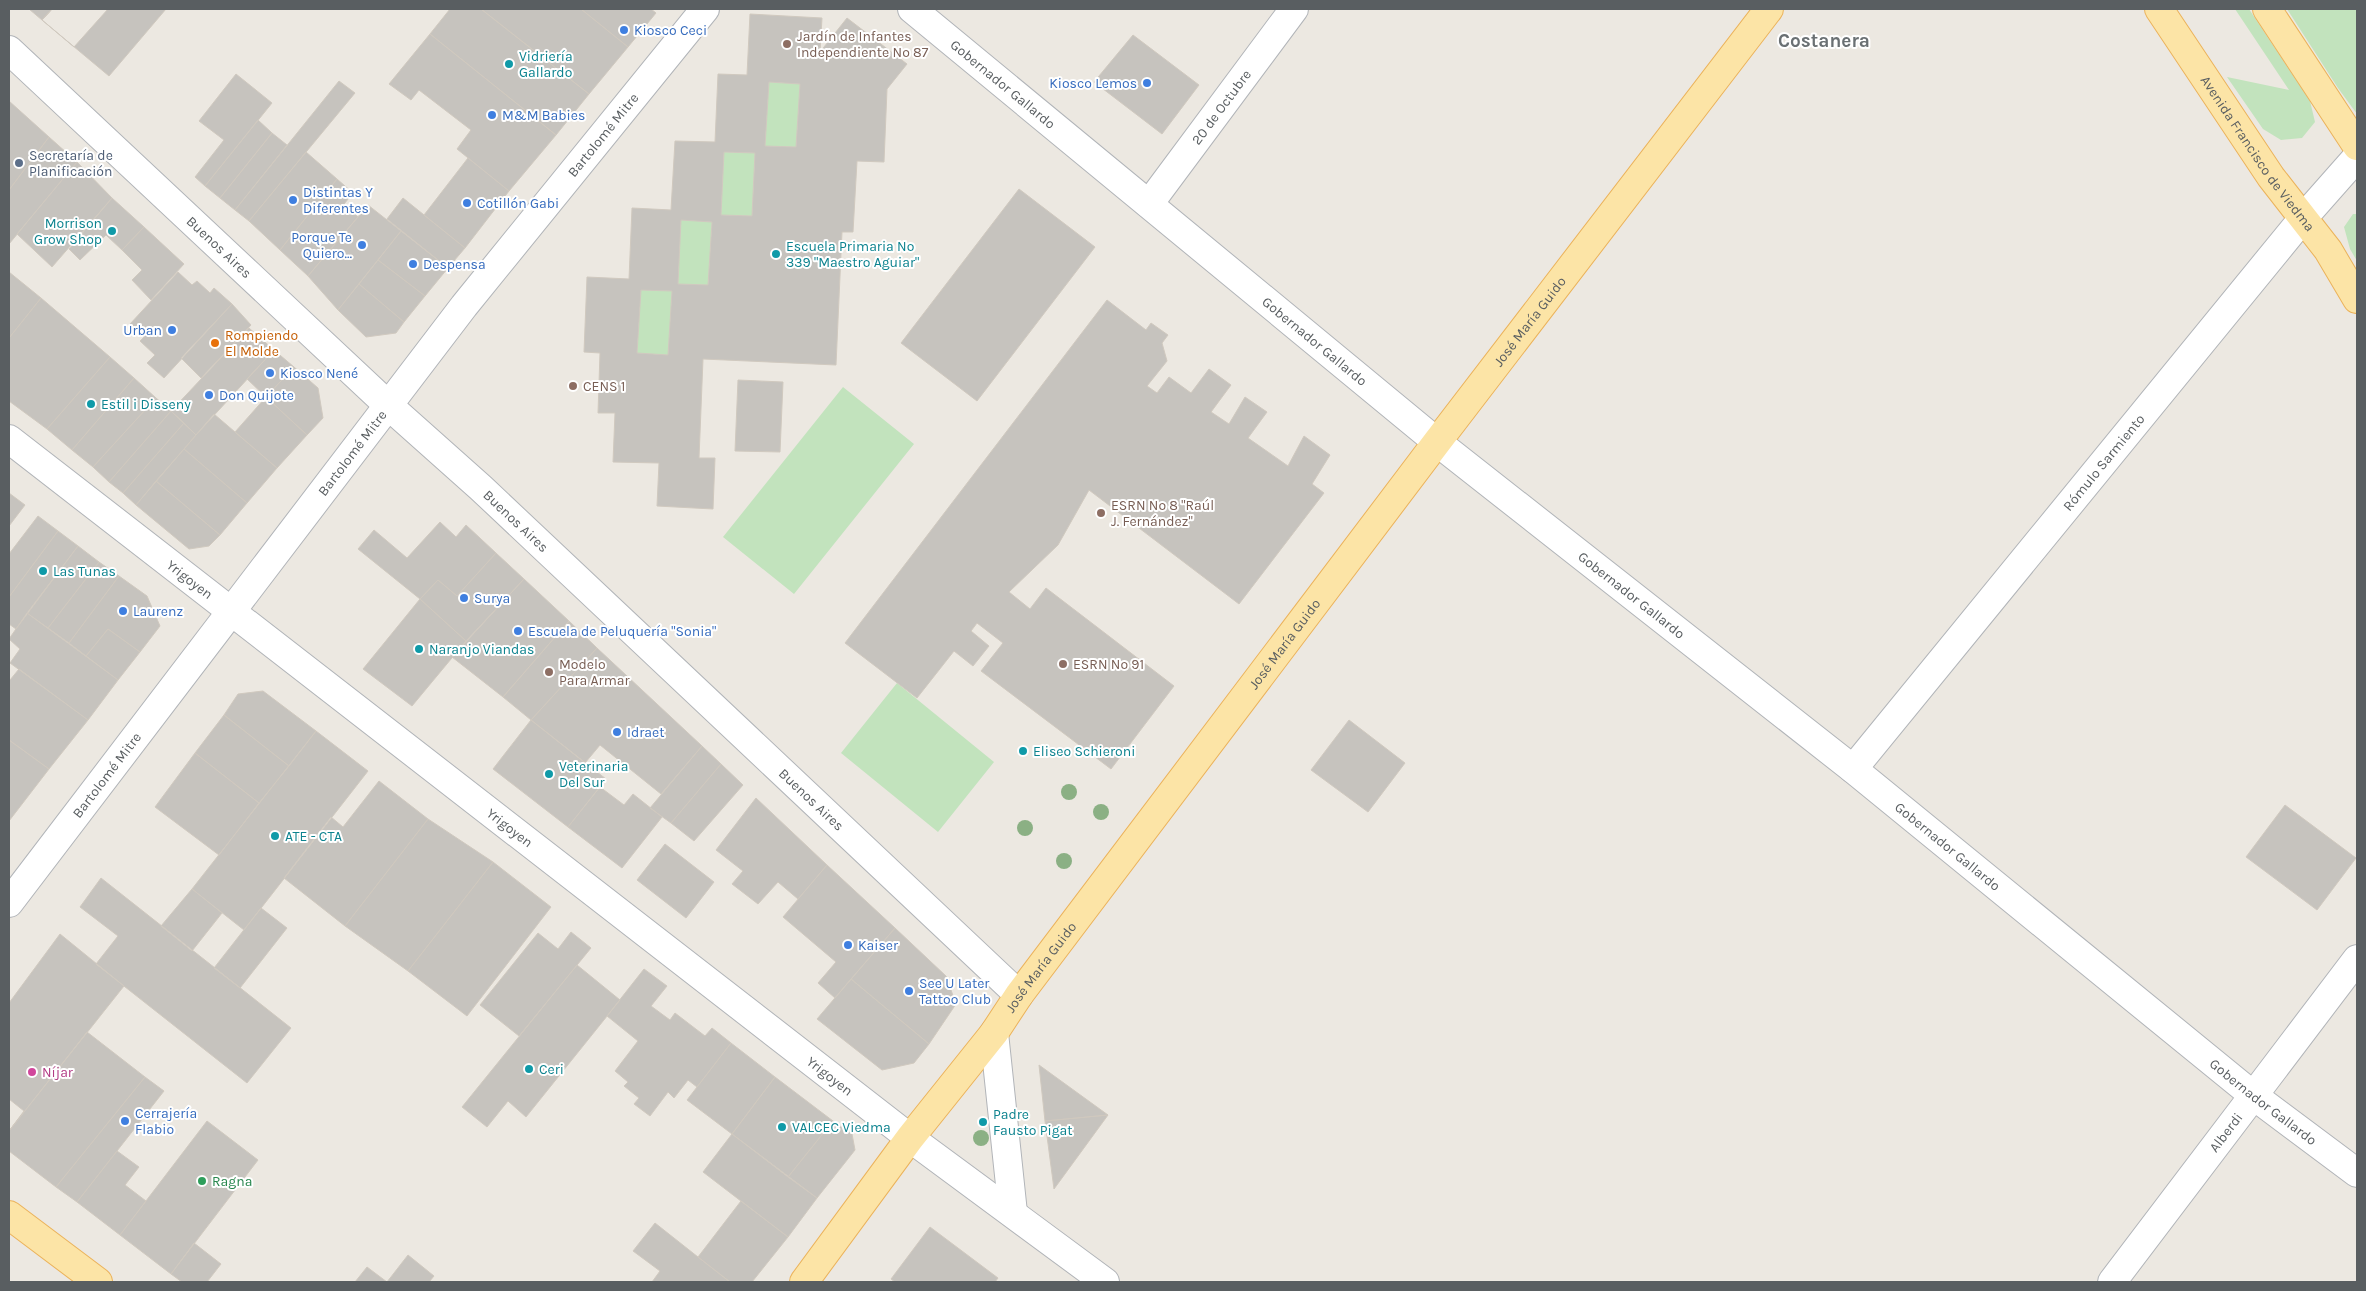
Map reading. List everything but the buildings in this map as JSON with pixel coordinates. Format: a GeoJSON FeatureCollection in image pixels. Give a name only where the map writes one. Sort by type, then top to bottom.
{"type":"FeatureCollection","features":[{"type":"Feature","properties":{"kind":"main road","name":"José María Guido"},"geometry":{"type":"LineString","coordinates":[[804,1282],[910,1138],[994,1033],[1437,442],[1769,9]]}},
{"type":"Feature","properties":{"kind":"main road","name":"Avenida Francisco de Viedma"},"geometry":{"type":"LineString","coordinates":[[2159,9],[2271,177],[2328,250],[2357,299]]}},
{"type":"Feature","properties":{"kind":"main road"},"geometry":{"type":"LineString","coordinates":[[2267,9],[2357,146]]}},
{"type":"Feature","properties":{"kind":"main road"},"geometry":{"type":"LineString","coordinates":[[9,1216],[98,1282]]}},
{"type":"Feature","properties":{"kind":"street","name":"Bartolomé Mitre"},"geometry":{"type":"LineString","coordinates":[[9,903],[464,306],[705,9]]}},
{"type":"Feature","properties":{"kind":"street","name":"Gobernador Gallardo"},"geometry":{"type":"LineString","coordinates":[[912,9],[1437,442],[1853,769],[2254,1096],[2357,1174]]}},
{"type":"Feature","properties":{"kind":"street","name":"20 de Octubre"},"geometry":{"type":"LineString","coordinates":[[1148,204],[1294,9]]}},
{"type":"Feature","properties":{"kind":"street","name":"Buenos Aires"},"geometry":{"type":"LineString","coordinates":[[9,50],[388,406],[488,495],[1020,996]]}},
{"type":"Feature","properties":{"kind":"street","name":"Rómulo Sarmiento"},"geometry":{"type":"LineString","coordinates":[[1853,769],[2304,217],[2357,157]]}},
{"type":"Feature","properties":{"kind":"street","name":"Yrigoyen"},"geometry":{"type":"LineString","coordinates":[[9,439],[910,1138],[1106,1282]]}},
{"type":"Feature","properties":{"kind":"street","name":"Alberdi"},"geometry":{"type":"LineString","coordinates":[[2112,1282],[2357,959]]}},
{"type":"Feature","properties":{"kind":"street"},"geometry":{"type":"LineString","coordinates":[[994,1033],[1013,1213]]}},
{"type":"Feature","properties":{"kind":"green space"},"geometry":{"type":"Polygon","coordinates":[[[2235,9],[2249,9],[2310,101],[2315,122],[2302,138],[2281,140],[2263,129],[2227,77],[2289,90],[2235,9]]]}},
{"type":"Feature","properties":{"kind":"green space"},"geometry":{"type":"Polygon","coordinates":[[[2287,9],[2357,9],[2357,114],[2338,88],[2287,9]]]}},
{"type":"Feature","properties":{"kind":"green space"},"geometry":{"type":"Polygon","coordinates":[[[769,82],[800,84],[796,147],[765,146],[769,82]]]}},
{"type":"Feature","properties":{"kind":"green space"},"geometry":{"type":"Polygon","coordinates":[[[724,152],[755,153],[752,216],[721,215],[724,152]]]}},
{"type":"Feature","properties":{"kind":"green space"},"geometry":{"type":"Polygon","coordinates":[[[2353,214],[2357,214],[2357,261],[2350,249],[2344,227],[2353,214]]]}},
{"type":"Feature","properties":{"kind":"green space"},"geometry":{"type":"Polygon","coordinates":[[[681,220],[712,222],[708,285],[678,284],[681,220]]]}},
{"type":"Feature","properties":{"kind":"green space"},"geometry":{"type":"Polygon","coordinates":[[[641,290],[672,291],[668,355],[637,353],[641,290]]]}},
{"type":"Feature","properties":{"kind":"green space"},"geometry":{"type":"Polygon","coordinates":[[[843,387],[914,444],[794,594],[723,537],[843,387]]]}},
{"type":"Feature","properties":{"kind":"green space"},"geometry":{"type":"Polygon","coordinates":[[[897,683],[994,762],[938,832],[841,753],[897,683]]]}},
{"type":"Feature","properties":{"kind":"place","name":"Kiosco Ceci"},"geometry":{"type":"Point","coordinates":[624,30]}},
{"type":"Feature","properties":{"kind":"place","name":"Jardín de Infantes Independiente Nº 87"},"geometry":{"type":"Point","coordinates":[787,44]}},
{"type":"Feature","properties":{"kind":"place","name":"Vidriería Gallardo"},"geometry":{"type":"Point","coordinates":[509,64]}},
{"type":"Feature","properties":{"kind":"place","name":"Kiosco Lemos"},"geometry":{"type":"Point","coordinates":[1147,83]}},
{"type":"Feature","properties":{"kind":"place","name":"M&M Babies"},"geometry":{"type":"Point","coordinates":[492,115]}},
{"type":"Feature","properties":{"kind":"place","name":"Secretaría de Planificación"},"geometry":{"type":"Point","coordinates":[19,163]}},
{"type":"Feature","properties":{"kind":"place","name":"Distintas Y Diferentes"},"geometry":{"type":"Point","coordinates":[293,200]}},
{"type":"Feature","properties":{"kind":"place","name":"Cotillón Gabi"},"geometry":{"type":"Point","coordinates":[467,203]}},
{"type":"Feature","properties":{"kind":"place","name":"Morrison Grow Shop"},"geometry":{"type":"Point","coordinates":[112,231]}},
{"type":"Feature","properties":{"kind":"place","name":"Porque Te Quiero..."},"geometry":{"type":"Point","coordinates":[362,245]}},
{"type":"Feature","properties":{"kind":"place","name":"Escuela Primaria Nº 339 \"Maestro Aguiar\""},"geometry":{"type":"Point","coordinates":[776,254]}},
{"type":"Feature","properties":{"kind":"place","name":"Despensa"},"geometry":{"type":"Point","coordinates":[413,264]}},
{"type":"Feature","properties":{"kind":"place","name":"Urban"},"geometry":{"type":"Point","coordinates":[172,330]}},
{"type":"Feature","properties":{"kind":"place","name":"Rompiendo El Molde"},"geometry":{"type":"Point","coordinates":[215,343]}},
{"type":"Feature","properties":{"kind":"place","name":"Kiosco Nené"},"geometry":{"type":"Point","coordinates":[270,373]}},
{"type":"Feature","properties":{"kind":"place","name":"CENS 1"},"geometry":{"type":"Point","coordinates":[573,386]}},
{"type":"Feature","properties":{"kind":"place","name":"Don Quijote"},"geometry":{"type":"Point","coordinates":[209,395]}},
{"type":"Feature","properties":{"kind":"place","name":"Estil i Disseny"},"geometry":{"type":"Point","coordinates":[91,404]}},
{"type":"Feature","properties":{"kind":"place","name":"ESRN Nº 8 \"Raúl J. Fernández\""},"geometry":{"type":"Point","coordinates":[1101,513]}},
{"type":"Feature","properties":{"kind":"place","name":"Las Tunas"},"geometry":{"type":"Point","coordinates":[43,571]}},
{"type":"Feature","properties":{"kind":"place","name":"Surya"},"geometry":{"type":"Point","coordinates":[464,598]}},
{"type":"Feature","properties":{"kind":"place","name":"Laurenz"},"geometry":{"type":"Point","coordinates":[123,611]}},
{"type":"Feature","properties":{"kind":"place","name":"Escuela de Peluquería \"Sonia\""},"geometry":{"type":"Point","coordinates":[518,631]}},
{"type":"Feature","properties":{"kind":"place","name":"Naranjo Viandas"},"geometry":{"type":"Point","coordinates":[419,649]}},
{"type":"Feature","properties":{"kind":"place","name":"ESRN Nº 91"},"geometry":{"type":"Point","coordinates":[1063,664]}},
{"type":"Feature","properties":{"kind":"place","name":"Modelo Para Armar"},"geometry":{"type":"Point","coordinates":[549,672]}},
{"type":"Feature","properties":{"kind":"place","name":"Idraet"},"geometry":{"type":"Point","coordinates":[617,732]}},
{"type":"Feature","properties":{"kind":"place","name":"Eliseo Schieroni"},"geometry":{"type":"Point","coordinates":[1023,751]}},
{"type":"Feature","properties":{"kind":"place","name":"Veterinaria Del Sur"},"geometry":{"type":"Point","coordinates":[549,774]}},
{"type":"Feature","properties":{"kind":"place","name":"ATE - CTA"},"geometry":{"type":"Point","coordinates":[275,836]}},
{"type":"Feature","properties":{"kind":"place","name":"Kaiser"},"geometry":{"type":"Point","coordinates":[848,945]}},
{"type":"Feature","properties":{"kind":"place","name":"See U Later Tattoo Club"},"geometry":{"type":"Point","coordinates":[909,991]}},
{"type":"Feature","properties":{"kind":"place","name":"Ceri"},"geometry":{"type":"Point","coordinates":[529,1069]}},
{"type":"Feature","properties":{"kind":"place","name":"Níjar"},"geometry":{"type":"Point","coordinates":[32,1072]}},
{"type":"Feature","properties":{"kind":"place","name":"Cerrajería Flabio"},"geometry":{"type":"Point","coordinates":[125,1121]}},
{"type":"Feature","properties":{"kind":"place","name":"Padre Fausto Pigat"},"geometry":{"type":"Point","coordinates":[983,1122]}},
{"type":"Feature","properties":{"kind":"place","name":"VALCEC Viedma"},"geometry":{"type":"Point","coordinates":[782,1127]}},
{"type":"Feature","properties":{"kind":"place","name":"Ragna"},"geometry":{"type":"Point","coordinates":[202,1181]}},
{"type":"Feature","properties":{"kind":"district","name":"Costanera"},"geometry":{"type":"Point","coordinates":[1824,41]}}]}
